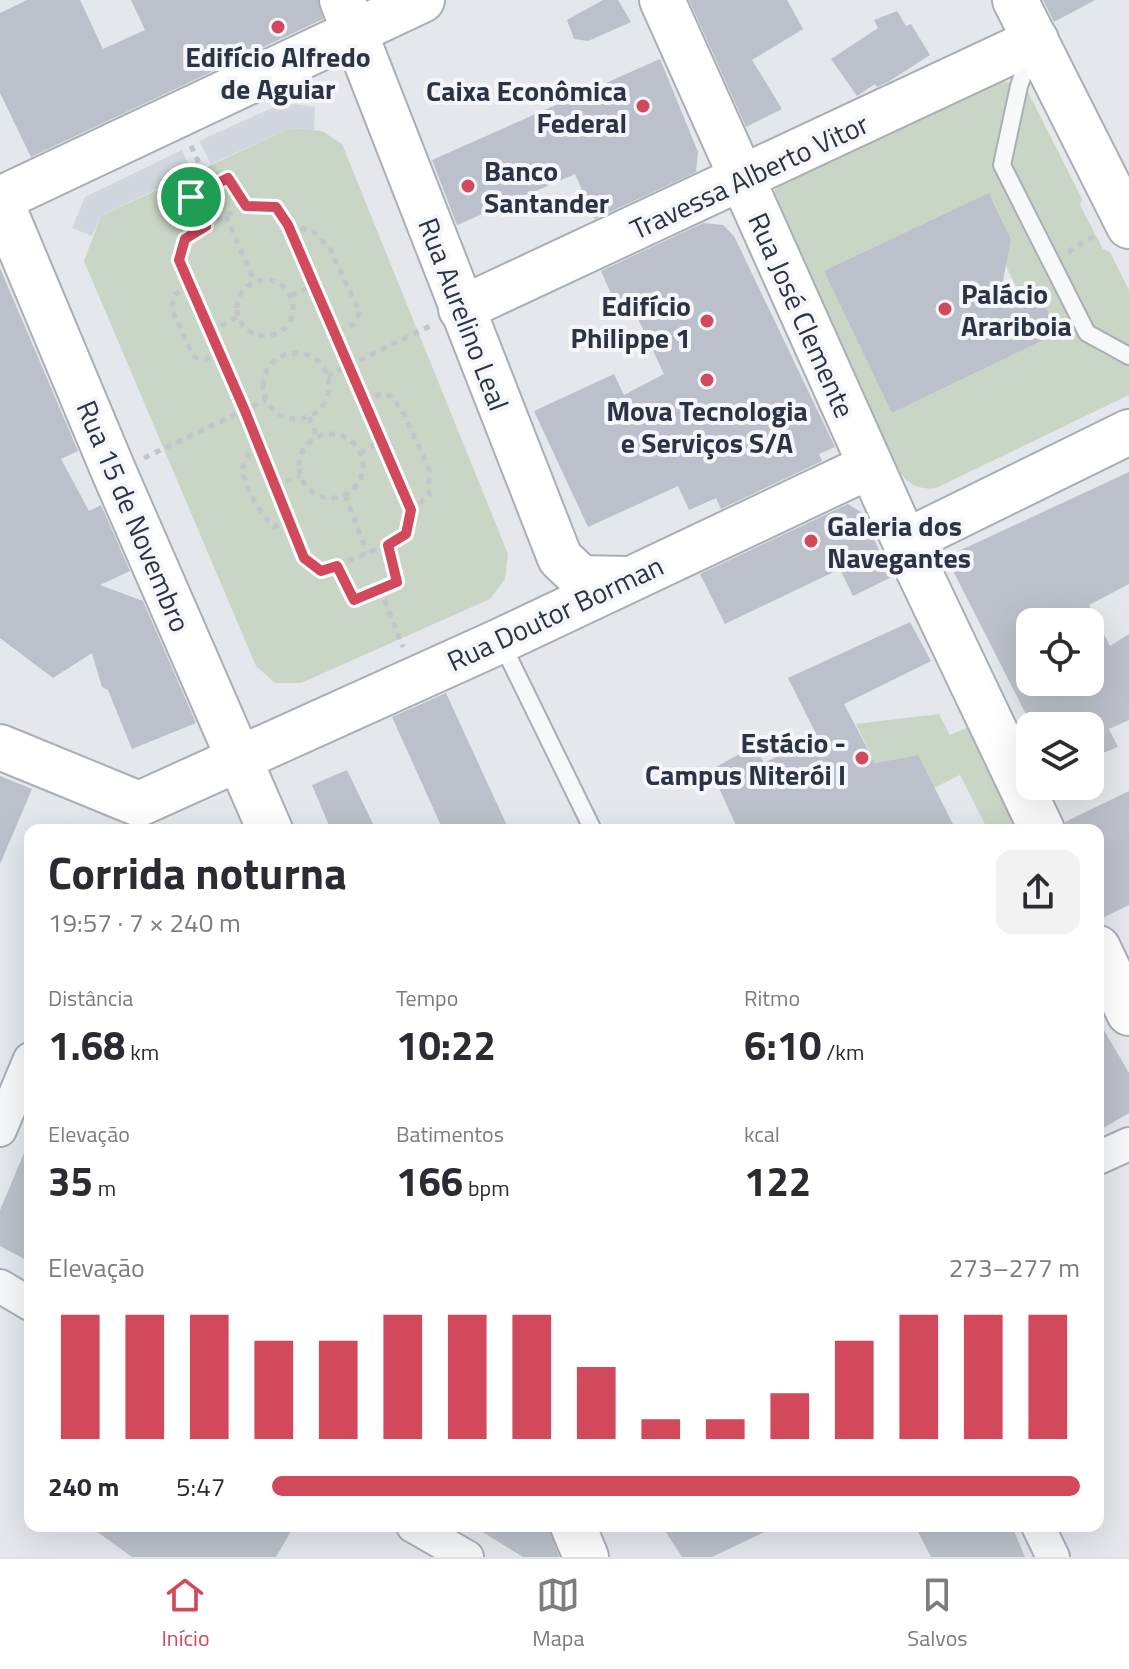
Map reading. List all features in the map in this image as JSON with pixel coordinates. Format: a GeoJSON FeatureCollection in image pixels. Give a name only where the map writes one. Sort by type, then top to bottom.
{"type":"FeatureCollection","features":[{"type":"Feature","properties":{"kind":"street"},"geometry":{"type":"LineString","coordinates":[[0,200],[349,16],[422,0]]}},
{"type":"Feature","properties":{"kind":"street","name":"Rua José Clemente"},"geometry":{"type":"LineString","coordinates":[[662,0],[870,466],[1039,824]]}},
{"type":"Feature","properties":{"kind":"street"},"geometry":{"type":"LineString","coordinates":[[1015,0],[1126,218]]}},
{"type":"Feature","properties":{"kind":"street","name":"Rua Aurelino Leal"},"geometry":{"type":"LineString","coordinates":[[349,16],[560,558],[581,578],[627,579]]}},
{"type":"Feature","properties":{"kind":"street","name":"Travessa Alberto Vitor"},"geometry":{"type":"LineString","coordinates":[[461,309],[1036,40]]}},
{"type":"Feature","properties":{"kind":"street","name":"Rua 15 de Novembro"},"geometry":{"type":"LineString","coordinates":[[0,200],[267,824]]}},
{"type":"Feature","properties":{"kind":"street"},"geometry":{"type":"LineString","coordinates":[[905,542],[1129,432]]}},
{"type":"Feature","properties":{"kind":"street","name":"Rua Doutor Borman"},"geometry":{"type":"LineString","coordinates":[[133,817],[240,759],[500,641],[870,466]]}},
{"type":"Feature","properties":{"kind":"street"},"geometry":{"type":"LineString","coordinates":[[0,747],[133,817]]}},
{"type":"Feature","properties":{"kind":"street"},"geometry":{"type":"LineString","coordinates":[[1104,961],[1129,1013]]}},
{"type":"Feature","properties":{"kind":"street"},"geometry":{"type":"LineString","coordinates":[[0,1130],[24,1073]]}},
{"type":"Feature","properties":{"kind":"street"},"geometry":{"type":"LineString","coordinates":[[1104,1155],[1129,1144]]}},
{"type":"Feature","properties":{"kind":"street"},"geometry":{"type":"LineString","coordinates":[[0,1286],[24,1300]]}},
{"type":"Feature","properties":{"kind":"street"},"geometry":{"type":"LineString","coordinates":[[423,1532],[467,1557]]}},
{"type":"Feature","properties":{"kind":"street"},"geometry":{"type":"LineString","coordinates":[[576,1532],[586,1557]]}},
{"type":"Feature","properties":{"kind":"street"},"geometry":{"type":"LineString","coordinates":[[1041,1532],[1053,1557]]}},
{"type":"Feature","properties":{"kind":"lane"},"geometry":{"type":"LineString","coordinates":[[1036,40],[1019,86],[1002,165],[1087,333],[1129,356]]}},
{"type":"Feature","properties":{"kind":"lane"},"geometry":{"type":"LineString","coordinates":[[500,641],[590,824]]}},
{"type":"Feature","properties":{"kind":"path"},"geometry":{"type":"LineString","coordinates":[[201,168],[210,187]]}},
{"type":"Feature","properties":{"kind":"path"},"geometry":{"type":"LineString","coordinates":[[206,226],[191,197],[228,178],[246,206]]}},
{"type":"Feature","properties":{"kind":"path"},"geometry":{"type":"LineString","coordinates":[[246,206],[276,207],[288,225],[411,510],[406,534],[388,545],[321,571],[304,558],[245,411],[179,260],[185,239],[226,216],[246,206]]}},
{"type":"Feature","properties":{"kind":"path"},"geometry":{"type":"LineString","coordinates":[[226,216],[254,281]]}},
{"type":"Feature","properties":{"kind":"path"},"geometry":{"type":"LineString","coordinates":[[1051,263],[1126,218]]}},
{"type":"Feature","properties":{"kind":"path"},"geometry":{"type":"LineString","coordinates":[[288,225],[312,230],[330,249],[360,313],[354,324],[334,332]]}},
{"type":"Feature","properties":{"kind":"path"},"geometry":{"type":"LineString","coordinates":[[254,281],[280,283],[291,296],[293,305],[289,323],[274,335],[249,331],[238,317],[241,292],[254,281]]}},
{"type":"Feature","properties":{"kind":"path"},"geometry":{"type":"LineString","coordinates":[[190,285],[176,294],[171,307],[193,356],[205,360],[220,353]]}},
{"type":"Feature","properties":{"kind":"path"},"geometry":{"type":"LineString","coordinates":[[291,296],[314,285]]}},
{"type":"Feature","properties":{"kind":"path"},"geometry":{"type":"LineString","coordinates":[[210,331],[238,317]]}},
{"type":"Feature","properties":{"kind":"path"},"geometry":{"type":"LineString","coordinates":[[327,376],[417,332]]}},
{"type":"Feature","properties":{"kind":"path"},"geometry":{"type":"LineString","coordinates":[[293,353],[314,359],[327,376],[328,396],[317,412],[309,417],[289,419],[279,415],[266,400],[263,390],[267,370],[282,356],[293,353]]}},
{"type":"Feature","properties":{"kind":"path"},"geometry":{"type":"LineString","coordinates":[[364,401],[381,394],[391,396],[402,410],[429,469],[429,495],[411,510]]}},
{"type":"Feature","properties":{"kind":"path"},"geometry":{"type":"LineString","coordinates":[[164,449],[266,400]]}},
{"type":"Feature","properties":{"kind":"path"},"geometry":{"type":"LineString","coordinates":[[309,417],[317,437]]}},
{"type":"Feature","properties":{"kind":"path"},"geometry":{"type":"LineString","coordinates":[[337,434],[354,444],[360,453],[363,472],[353,490],[345,495],[323,498],[313,493],[300,476],[298,467],[304,449],[317,437],[337,434]]}},
{"type":"Feature","properties":{"kind":"path"},"geometry":{"type":"LineString","coordinates":[[360,453],[381,441]]}},
{"type":"Feature","properties":{"kind":"path"},"geometry":{"type":"LineString","coordinates":[[258,444],[244,460],[242,468],[260,515],[274,527],[290,521]]}},
{"type":"Feature","properties":{"kind":"path"},"geometry":{"type":"LineString","coordinates":[[275,486],[300,476]]}},
{"type":"Feature","properties":{"kind":"path"},"geometry":{"type":"LineString","coordinates":[[345,495],[367,553]]}},
{"type":"Feature","properties":{"kind":"path"},"geometry":{"type":"LineString","coordinates":[[337,566],[354,600],[397,582],[388,545]]}},
{"type":"Feature","properties":{"kind":"path"},"geometry":{"type":"LineString","coordinates":[[380,589],[400,640]]}},
{"type":"Feature","properties":{"kind":"shaded area"},"geometry":{"type":"Polygon","coordinates":[[[283,103],[315,107],[314,130],[291,128],[211,164],[199,141],[283,103]]]}},
{"type":"Feature","properties":{"kind":"shaded area"},"geometry":{"type":"Polygon","coordinates":[[[182,150],[192,172],[101,216],[92,236],[72,228],[85,197],[182,150]]]}},
{"type":"Feature","properties":{"kind":"green space"},"geometry":{"type":"Polygon","coordinates":[[[1000,80],[1019,86],[1028,92],[1082,199],[1080,205],[1103,249],[1110,252],[1129,290],[1129,395],[936,488],[913,485],[891,457],[771,208],[774,191],[785,181],[1000,80]],[[984,196],[892,413],[1052,336],[1056,326],[1036,288],[1030,285],[1018,291],[999,251],[1010,246],[1011,239],[992,198],[984,196]]]}},
{"type":"Feature","properties":{"kind":"green space"},"geometry":{"type":"Polygon","coordinates":[[[291,128],[322,131],[342,144],[508,554],[505,579],[490,599],[301,683],[275,683],[256,666],[84,261],[101,216],[291,128]]]}},
{"type":"Feature","properties":{"kind":"green space"},"geometry":{"type":"Polygon","coordinates":[[[939,714],[950,735],[975,724],[1021,824],[985,824],[960,775],[934,788],[917,755],[875,763],[856,724],[939,714]]]}},
{"type":"Feature","properties":{"kind":"building"},"geometry":{"type":"Polygon","coordinates":[[[27,0],[80,0],[103,49],[145,30],[131,0],[318,0],[323,19],[31,157],[0,93],[0,13],[27,0]]]}},
{"type":"Feature","properties":{"kind":"building"},"geometry":{"type":"Polygon","coordinates":[[[603,0],[618,0],[631,22],[588,41],[574,39],[567,20],[603,0]]]}},
{"type":"Feature","properties":{"kind":"building"},"geometry":{"type":"Polygon","coordinates":[[[689,0],[787,0],[803,29],[752,60],[782,109],[746,127],[689,0]]]}},
{"type":"Feature","properties":{"kind":"building"},"geometry":{"type":"Polygon","coordinates":[[[1043,0],[1095,0],[1054,22],[1043,0]]]}},
{"type":"Feature","properties":{"kind":"building"},"geometry":{"type":"Polygon","coordinates":[[[897,11],[906,26],[911,24],[930,55],[888,82],[877,87],[875,84],[857,96],[831,59],[878,28],[874,20],[897,11]]]}},
{"type":"Feature","properties":{"kind":"building"},"geometry":{"type":"Polygon","coordinates":[[[660,59],[698,152],[696,172],[595,219],[575,174],[457,225],[432,160],[660,59]]]}},
{"type":"Feature","properties":{"kind":"building","name":"Palácio Arariboia"},"geometry":{"type":"Polygon","coordinates":[[[989,193],[1011,239],[999,301],[1034,283],[1056,327],[1052,336],[892,413],[824,271],[989,193]]]}},
{"type":"Feature","properties":{"kind":"building"},"geometry":{"type":"Polygon","coordinates":[[[703,223],[723,225],[734,236],[835,447],[819,454],[822,461],[721,509],[716,498],[689,510],[678,486],[588,527],[534,411],[614,374],[624,395],[664,374],[631,304],[618,310],[601,271],[703,223]]]}},
{"type":"Feature","properties":{"kind":"building"},"geometry":{"type":"Polygon","coordinates":[[[0,268],[78,451],[61,459],[89,511],[101,505],[130,571],[100,585],[143,601],[196,723],[132,749],[108,690],[102,687],[92,653],[53,678],[0,638],[0,268]]]}},
{"type":"Feature","properties":{"kind":"building"},"geometry":{"type":"Polygon","coordinates":[[[1129,472],[1129,584],[1089,605],[1091,608],[1016,608],[1016,695],[946,557],[1129,472]]]}},
{"type":"Feature","properties":{"kind":"building","name":"Galeria dos Navegantes"},"geometry":{"type":"Polygon","coordinates":[[[848,504],[861,512],[892,577],[853,596],[840,569],[725,624],[700,574],[848,504]]]}},
{"type":"Feature","properties":{"kind":"building"},"geometry":{"type":"Polygon","coordinates":[[[910,622],[931,661],[844,704],[875,763],[918,755],[953,824],[735,824],[711,770],[755,745],[764,763],[817,736],[788,678],[910,622]]]}},
{"type":"Feature","properties":{"kind":"building"},"geometry":{"type":"Polygon","coordinates":[[[1104,634],[1110,646],[1129,634],[1129,720],[1109,729],[1118,747],[1104,752],[1104,712],[1025,712],[1017,696],[1104,696],[1104,634]]]}},
{"type":"Feature","properties":{"kind":"building"},"geometry":{"type":"Polygon","coordinates":[[[446,693],[506,824],[440,824],[392,717],[446,693]]]}},
{"type":"Feature","properties":{"kind":"building"},"geometry":{"type":"Polygon","coordinates":[[[347,770],[373,824],[328,824],[312,785],[347,770]]]}},
{"type":"Feature","properties":{"kind":"building"},"geometry":{"type":"Polygon","coordinates":[[[0,776],[32,789],[0,864],[0,776]]]}},
{"type":"Feature","properties":{"kind":"building"},"geometry":{"type":"Polygon","coordinates":[[[1129,791],[1129,905],[1104,917],[1104,824],[1065,822],[1129,791]]]}},
{"type":"Feature","properties":{"kind":"building"},"geometry":{"type":"Polygon","coordinates":[[[1104,1030],[1129,1073],[1129,1113],[1104,1128],[1104,1030]]]}},
{"type":"Feature","properties":{"kind":"building"},"geometry":{"type":"Polygon","coordinates":[[[24,1153],[24,1259],[0,1246],[0,1210],[24,1153]]]}},
{"type":"Feature","properties":{"kind":"building"},"geometry":{"type":"Polygon","coordinates":[[[97,1532],[291,1532],[276,1557],[132,1557],[97,1532]]]}},
{"type":"Feature","properties":{"kind":"building"},"geometry":{"type":"Polygon","coordinates":[[[483,1532],[551,1532],[559,1557],[523,1557],[483,1532]]]}},
{"type":"Feature","properties":{"kind":"building"},"geometry":{"type":"Polygon","coordinates":[[[666,1532],[764,1532],[712,1557],[682,1557],[666,1532]]]}},
{"type":"Feature","properties":{"kind":"building"},"geometry":{"type":"Polygon","coordinates":[[[918,1532],[1015,1532],[1025,1557],[931,1557],[918,1532]]]}},
{"type":"Feature","properties":{"kind":"place","name":"Edifício Alfredo de Aguiar"},"geometry":{"type":"Point","coordinates":[278,27]}},
{"type":"Feature","properties":{"kind":"place","name":"Caixa Econômica Federal"},"geometry":{"type":"Point","coordinates":[643,106]}},
{"type":"Feature","properties":{"kind":"place","name":"Banco Santander"},"geometry":{"type":"Point","coordinates":[468,186]}},
{"type":"Feature","properties":{"kind":"place","name":"Palácio Arariboia"},"geometry":{"type":"Point","coordinates":[945,309]}},
{"type":"Feature","properties":{"kind":"place","name":"Edifício Philippe 1"},"geometry":{"type":"Point","coordinates":[707,321]}},
{"type":"Feature","properties":{"kind":"place","name":"Mova Tecnologia e Serviços S/A"},"geometry":{"type":"Point","coordinates":[707,380]}},
{"type":"Feature","properties":{"kind":"place","name":"Galeria dos Navegantes"},"geometry":{"type":"Point","coordinates":[811,541]}},
{"type":"Feature","properties":{"kind":"place","name":"Estácio - Campus Niterói I"},"geometry":{"type":"Point","coordinates":[862,758]}},
{"type":"Feature","properties":{"kind":"route"},"geometry":{"type":"LineString","coordinates":[[228,178],[246,206],[276,207],[288,225],[411,510],[406,534],[388,545],[397,582],[354,600],[337,566],[321,571],[304,558],[245,411],[179,260],[185,239],[206,226],[191,197],[228,178]]}}]}
